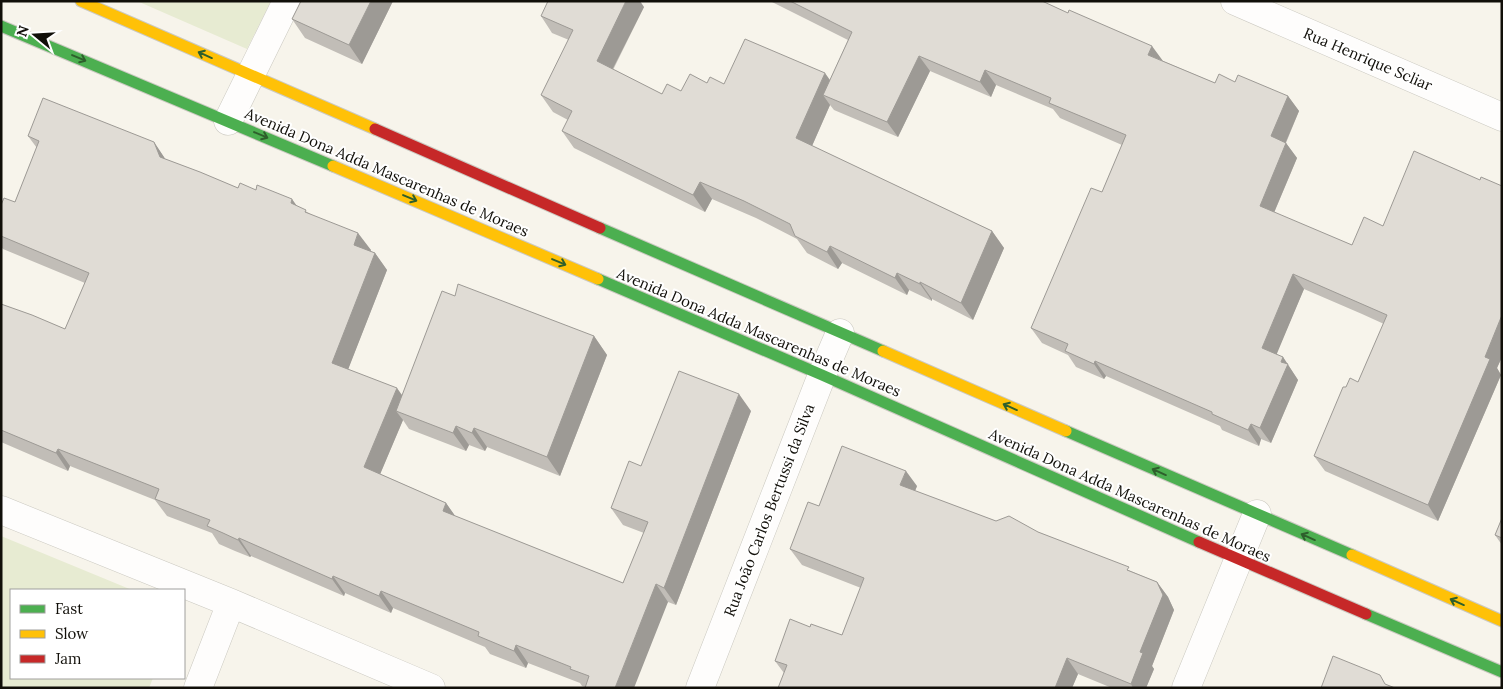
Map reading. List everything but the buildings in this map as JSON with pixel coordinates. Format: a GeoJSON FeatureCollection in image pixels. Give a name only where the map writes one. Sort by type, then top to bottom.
{"type":"FeatureCollection","features":[{"type":"Feature","properties":{"kind":"main road","name":"Avenida Dona Adda Mascarenhas de Moraes"},"geometry":{"type":"LineString","coordinates":[[81,1],[1502,621]]}},
{"type":"Feature","properties":{"kind":"main road","name":"Avenida Dona Adda Mascarenhas de Moraes"},"geometry":{"type":"LineString","coordinates":[[1,26],[822,375],[1239,560],[1502,672]]}},
{"type":"Feature","properties":{"kind":"street"},"geometry":{"type":"LineString","coordinates":[[228,121],[287,1]]}},
{"type":"Feature","properties":{"kind":"street","name":"Rua Henrique Scliar"},"geometry":{"type":"LineString","coordinates":[[1235,1],[1502,117]]}},
{"type":"Feature","properties":{"kind":"street","name":"Rua João Carlos Bertussi da Silva"},"geometry":{"type":"LineString","coordinates":[[700,688],[840,333]]}},
{"type":"Feature","properties":{"kind":"street"},"geometry":{"type":"LineString","coordinates":[[1,510],[231,602],[431,688]]}},
{"type":"Feature","properties":{"kind":"street"},"geometry":{"type":"LineString","coordinates":[[1186,688],[1257,514]]}},
{"type":"Feature","properties":{"kind":"street"},"geometry":{"type":"LineString","coordinates":[[198,688],[231,602]]}},
{"type":"Feature","properties":{"kind":"green space"},"geometry":{"type":"Polygon","coordinates":[[[137,1],[271,1],[247,49],[137,1]]]}},
{"type":"Feature","properties":{"kind":"green space"},"geometry":{"type":"Polygon","coordinates":[[[1,536],[130,589],[10,589],[10,679],[153,679],[149,688],[1,688],[1,536]]]}},
{"type":"Feature","properties":{"kind":"traffic: fast"},"geometry":{"type":"LineString","coordinates":[[1,26],[333,166]]}},
{"type":"Feature","properties":{"kind":"traffic: fast"},"geometry":{"type":"LineString","coordinates":[[600,228],[883,351]]}},
{"type":"Feature","properties":{"kind":"traffic: fast"},"geometry":{"type":"LineString","coordinates":[[598,279],[822,375],[1199,542]]}},
{"type":"Feature","properties":{"kind":"traffic: fast"},"geometry":{"type":"LineString","coordinates":[[1066,431],[1352,555]]}},
{"type":"Feature","properties":{"kind":"traffic: fast"},"geometry":{"type":"LineString","coordinates":[[1366,614],[1502,672]]}},
{"type":"Feature","properties":{"kind":"traffic: slow"},"geometry":{"type":"LineString","coordinates":[[81,1],[375,129]]}},
{"type":"Feature","properties":{"kind":"traffic: slow"},"geometry":{"type":"LineString","coordinates":[[333,166],[598,279]]}},
{"type":"Feature","properties":{"kind":"traffic: slow"},"geometry":{"type":"LineString","coordinates":[[883,351],[1066,431]]}},
{"type":"Feature","properties":{"kind":"traffic: slow"},"geometry":{"type":"LineString","coordinates":[[1352,555],[1502,621]]}},
{"type":"Feature","properties":{"kind":"traffic: jam"},"geometry":{"type":"LineString","coordinates":[[375,129],[600,228]]}},
{"type":"Feature","properties":{"kind":"traffic: jam"},"geometry":{"type":"LineString","coordinates":[[1199,542],[1366,614]]}}]}
